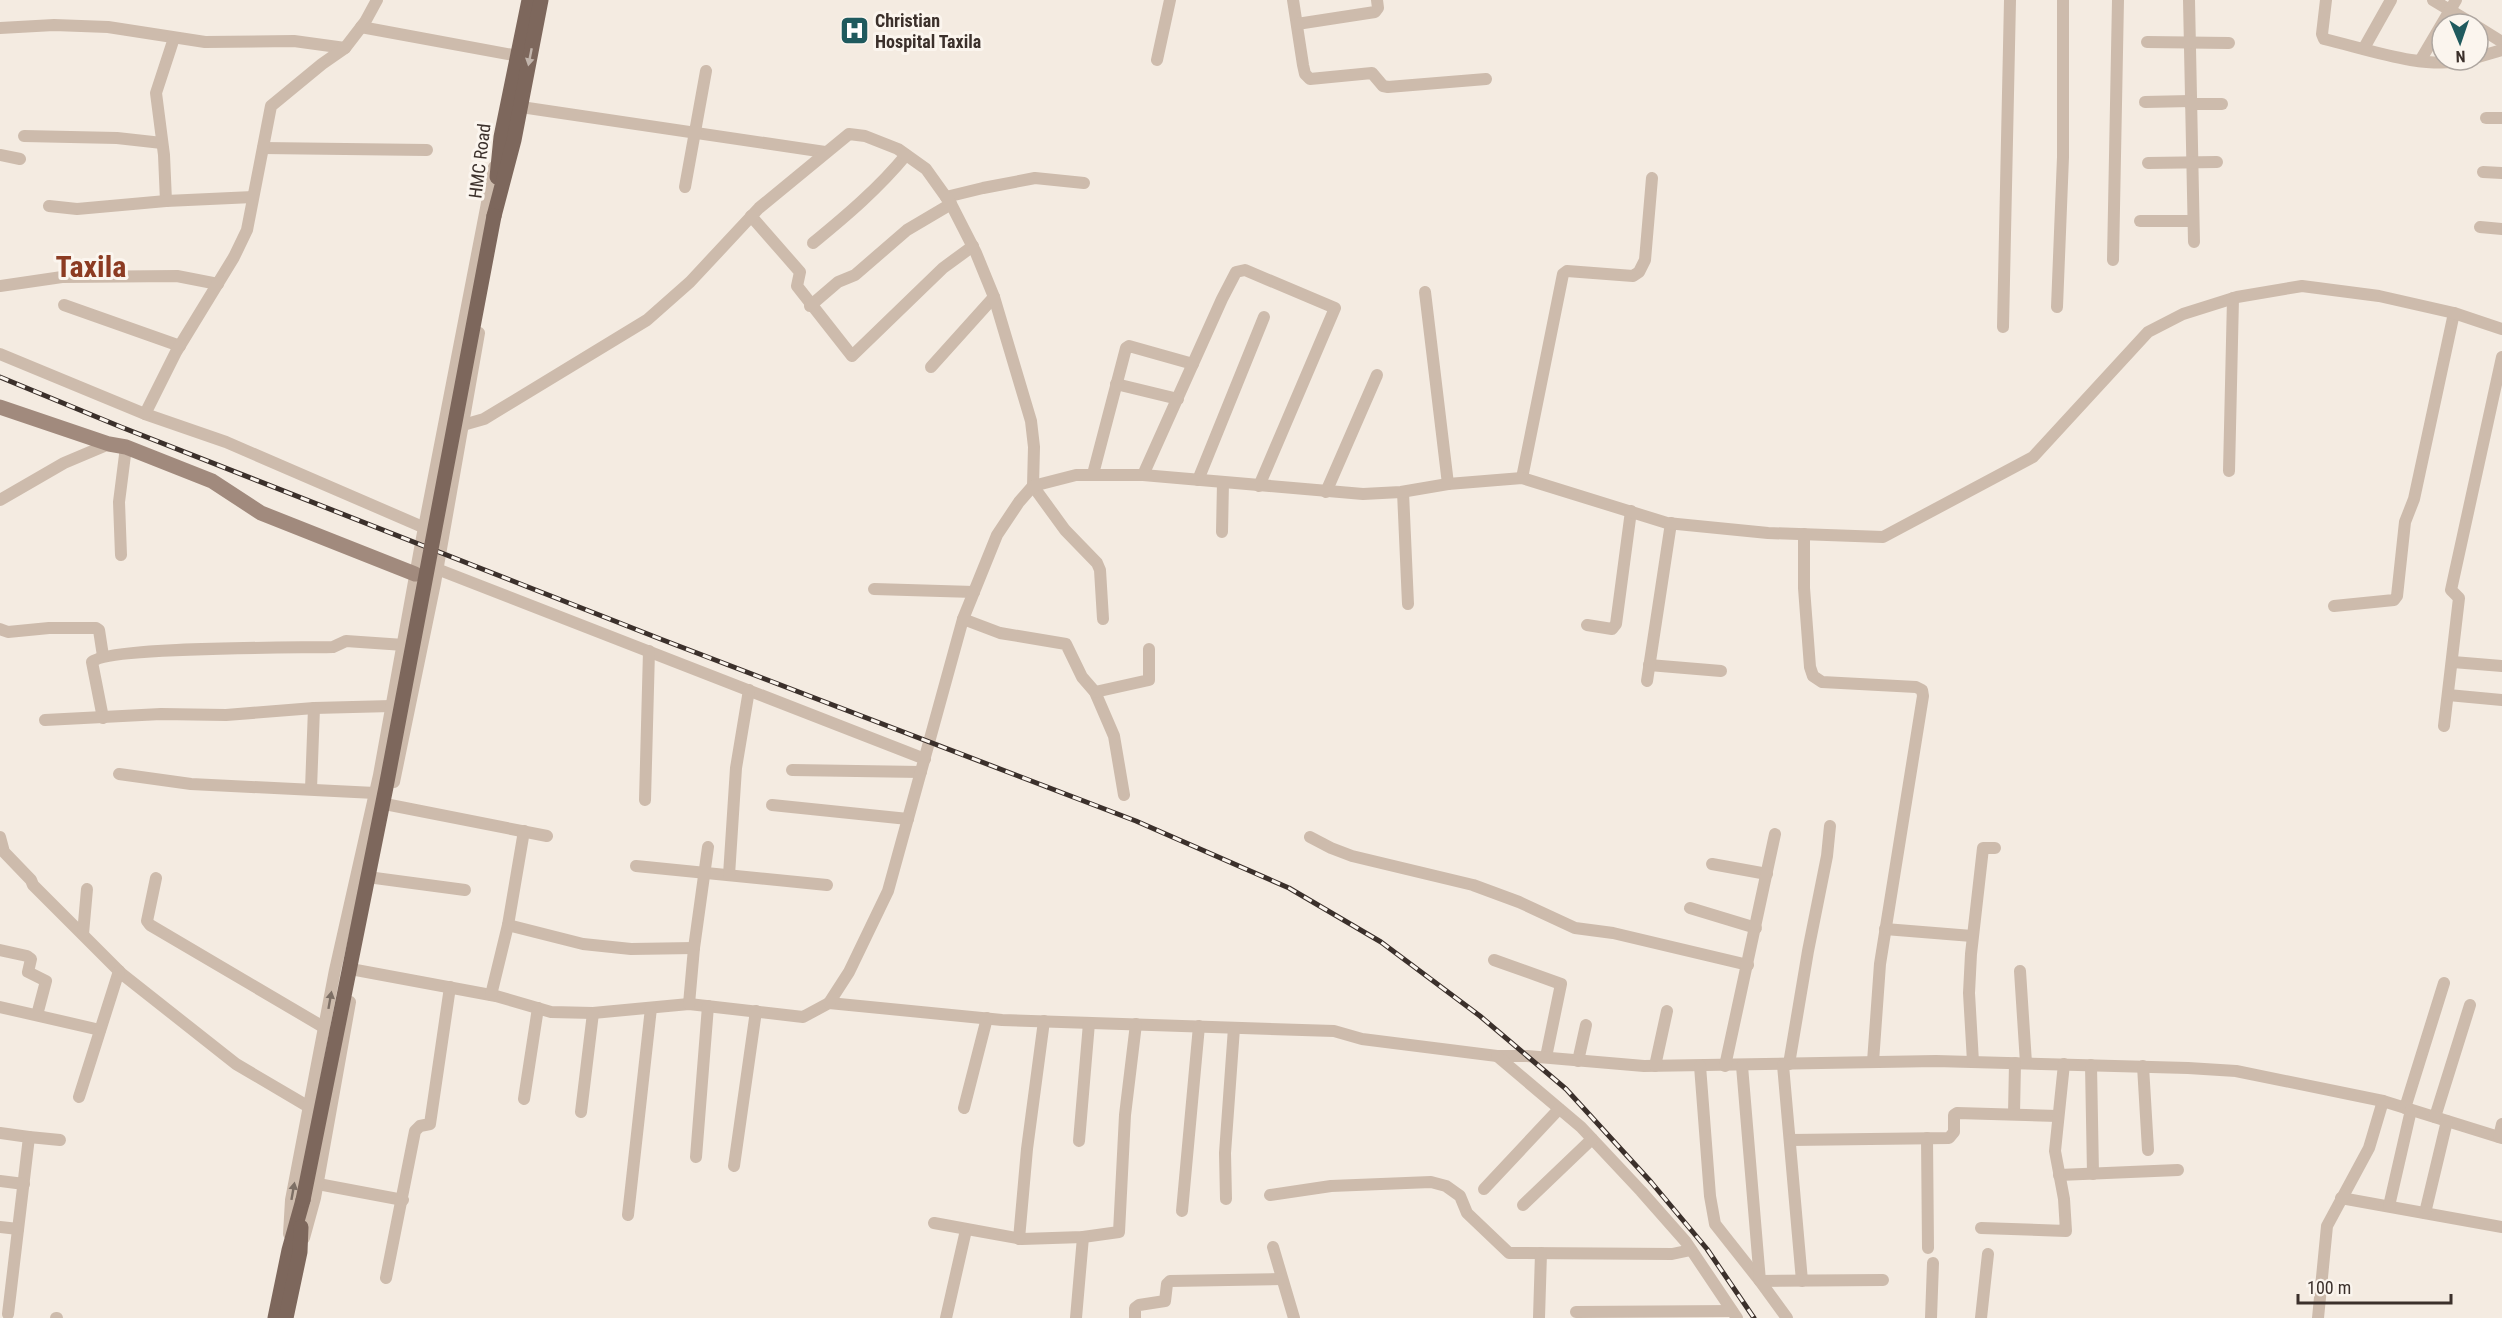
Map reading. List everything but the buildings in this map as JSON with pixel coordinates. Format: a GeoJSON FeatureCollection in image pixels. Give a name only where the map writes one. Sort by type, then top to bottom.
{"type":"FeatureCollection","features":[{"type":"Feature","properties":{"kind":"main road","name":"HMC Road"},"geometry":{"type":"LineString","coordinates":[[294,1251],[388,775],[494,216],[518,56],[529,0]]}},
{"type":"Feature","properties":{"kind":"main road","name":"HMC Road"},"geometry":{"type":"LineString","coordinates":[[507,138],[521,107],[542,0]]}},
{"type":"Feature","properties":{"kind":"main road"},"geometry":{"type":"LineString","coordinates":[[275,1318],[294,1251]]}},
{"type":"Feature","properties":{"kind":"main road"},"geometry":{"type":"LineString","coordinates":[[286,1318],[294,1251]]}},
{"type":"Feature","properties":{"kind":"street"},"geometry":{"type":"LineString","coordinates":[[145,414],[180,346],[234,257],[247,230],[271,106],[321,64],[345,48],[377,0]]}},
{"type":"Feature","properties":{"kind":"street"},"geometry":{"type":"LineString","coordinates":[[1157,60],[1170,0]]}},
{"type":"Feature","properties":{"kind":"street"},"geometry":{"type":"LineString","coordinates":[[1293,0],[1303,65],[1305,74],[1310,79],[1372,73],[1383,86],[1388,87],[1486,79]]}},
{"type":"Feature","properties":{"kind":"street"},"geometry":{"type":"LineString","coordinates":[[1297,24],[1375,12],[1378,8],[1377,0]]}},
{"type":"Feature","properties":{"kind":"street"},"geometry":{"type":"LineString","coordinates":[[2003,327],[2010,0]]}},
{"type":"Feature","properties":{"kind":"street"},"geometry":{"type":"LineString","coordinates":[[2058,307],[2063,157],[2063,0]]}},
{"type":"Feature","properties":{"kind":"street"},"geometry":{"type":"LineString","coordinates":[[2113,260],[2118,0]]}},
{"type":"Feature","properties":{"kind":"street"},"geometry":{"type":"LineString","coordinates":[[2189,0],[2194,242]]}},
{"type":"Feature","properties":{"kind":"street"},"geometry":{"type":"LineString","coordinates":[[2326,0],[2322,34],[2324,39],[2430,62]]}},
{"type":"Feature","properties":{"kind":"street"},"geometry":{"type":"LineString","coordinates":[[2364,48],[2391,0]]}},
{"type":"Feature","properties":{"kind":"street"},"geometry":{"type":"LineString","coordinates":[[2420,61],[2453,5],[2433,0]]}},
{"type":"Feature","properties":{"kind":"street"},"geometry":{"type":"LineString","coordinates":[[0,28],[54,25],[108,27],[205,42],[294,41],[345,48]]}},
{"type":"Feature","properties":{"kind":"street"},"geometry":{"type":"LineString","coordinates":[[361,27],[518,56]]}},
{"type":"Feature","properties":{"kind":"street"},"geometry":{"type":"LineString","coordinates":[[166,201],[156,93],[174,38]]}},
{"type":"Feature","properties":{"kind":"street"},"geometry":{"type":"LineString","coordinates":[[2147,42],[2229,43]]}},
{"type":"Feature","properties":{"kind":"street"},"geometry":{"type":"LineString","coordinates":[[686,187],[706,71]]}},
{"type":"Feature","properties":{"kind":"street"},"geometry":{"type":"LineString","coordinates":[[2145,102],[2222,104]]}},
{"type":"Feature","properties":{"kind":"street"},"geometry":{"type":"LineString","coordinates":[[521,107],[825,152]]}},
{"type":"Feature","properties":{"kind":"street"},"geometry":{"type":"LineString","coordinates":[[2486,118],[2502,118]]}},
{"type":"Feature","properties":{"kind":"street"},"geometry":{"type":"LineString","coordinates":[[356,970],[491,995],[551,1012],[593,1014],[689,1004],[803,1017],[829,1003],[849,972],[888,891],[963,619],[997,535],[1033,486],[1034,447],[1031,421],[994,297],[949,201],[926,169],[898,149],[865,136],[849,134],[751,216],[690,282],[647,320],[484,419],[463,426]]}},
{"type":"Feature","properties":{"kind":"street"},"geometry":{"type":"LineString","coordinates":[[24,136],[117,138],[162,143]]}},
{"type":"Feature","properties":{"kind":"street"},"geometry":{"type":"LineString","coordinates":[[294,1251],[318,1184],[356,970],[435,583],[463,426],[507,138]]}},
{"type":"Feature","properties":{"kind":"street"},"geometry":{"type":"LineString","coordinates":[[294,1251],[291,1200],[335,970],[375,793],[483,216],[507,138]]}},
{"type":"Feature","properties":{"kind":"street"},"geometry":{"type":"LineString","coordinates":[[263,148],[427,150]]}},
{"type":"Feature","properties":{"kind":"street"},"geometry":{"type":"LineString","coordinates":[[0,155],[20,159]]}},
{"type":"Feature","properties":{"kind":"street"},"geometry":{"type":"LineString","coordinates":[[813,243],[848,214],[906,155]]}},
{"type":"Feature","properties":{"kind":"street"},"geometry":{"type":"LineString","coordinates":[[2148,163],[2217,162]]}},
{"type":"Feature","properties":{"kind":"street"},"geometry":{"type":"LineString","coordinates":[[2483,172],[2502,173]]}},
{"type":"Feature","properties":{"kind":"street"},"geometry":{"type":"LineString","coordinates":[[810,306],[838,282],[855,275],[907,230],[949,201],[983,188],[1035,178],[1084,183]]}},
{"type":"Feature","properties":{"kind":"street"},"geometry":{"type":"LineString","coordinates":[[1522,478],[1563,274],[1567,271],[1633,276],[1639,272],[1645,261],[1652,178]]}},
{"type":"Feature","properties":{"kind":"street"},"geometry":{"type":"LineString","coordinates":[[49,206],[76,209],[166,201],[253,197]]}},
{"type":"Feature","properties":{"kind":"street"},"geometry":{"type":"LineString","coordinates":[[751,216],[800,272],[797,286],[810,306],[852,356],[943,268],[972,246]]}},
{"type":"Feature","properties":{"kind":"street"},"geometry":{"type":"LineString","coordinates":[[2140,221],[2193,221]]}},
{"type":"Feature","properties":{"kind":"street"},"geometry":{"type":"LineString","coordinates":[[2480,227],[2502,229]]}},
{"type":"Feature","properties":{"kind":"street"},"geometry":{"type":"LineString","coordinates":[[1143,475],[1236,272],[1245,270],[1335,308],[1259,486]]}},
{"type":"Feature","properties":{"kind":"street"},"geometry":{"type":"LineString","coordinates":[[0,286],[62,277],[177,276],[218,284]]}},
{"type":"Feature","properties":{"kind":"street"},"geometry":{"type":"LineString","coordinates":[[1033,486],[1076,475],[1143,475],[1363,494],[1403,492],[1448,484],[1522,478],[1671,523],[1768,533],[1883,537],[2033,457],[2148,332],[2183,314],[2233,298],[2302,286],[2379,296],[2454,313],[2502,329]]}},
{"type":"Feature","properties":{"kind":"street"},"geometry":{"type":"LineString","coordinates":[[1425,292],[1448,484]]}},
{"type":"Feature","properties":{"kind":"street"},"geometry":{"type":"LineString","coordinates":[[932,367],[994,297]]}},
{"type":"Feature","properties":{"kind":"street"},"geometry":{"type":"LineString","coordinates":[[2229,471],[2233,298]]}},
{"type":"Feature","properties":{"kind":"street"},"geometry":{"type":"LineString","coordinates":[[64,305],[180,346]]}},
{"type":"Feature","properties":{"kind":"street"},"geometry":{"type":"LineString","coordinates":[[2334,606],[2394,600],[2397,596],[2405,522],[2414,499],[2454,313]]}},
{"type":"Feature","properties":{"kind":"street"},"geometry":{"type":"LineString","coordinates":[[1198,480],[1264,317]]}},
{"type":"Feature","properties":{"kind":"street"},"geometry":{"type":"LineString","coordinates":[[1093,474],[1126,348],[1129,346],[1193,364]]}},
{"type":"Feature","properties":{"kind":"street"},"geometry":{"type":"LineString","coordinates":[[0,354],[145,414],[226,442],[424,528]]}},
{"type":"Feature","properties":{"kind":"street"},"geometry":{"type":"LineString","coordinates":[[2444,726],[2459,598],[2451,590],[2502,357]]}},
{"type":"Feature","properties":{"kind":"street"},"geometry":{"type":"LineString","coordinates":[[1326,492],[1377,375]]}},
{"type":"Feature","properties":{"kind":"street"},"geometry":{"type":"LineString","coordinates":[[1116,384],[1178,399]]}},
{"type":"Feature","properties":{"kind":"street"},"geometry":{"type":"LineString","coordinates":[[0,406],[109,444],[126,447],[212,481],[261,513],[435,583]]}},
{"type":"Feature","properties":{"kind":"street"},"geometry":{"type":"LineString","coordinates":[[0,500],[64,463],[109,444]]}},
{"type":"Feature","properties":{"kind":"street"},"geometry":{"type":"LineString","coordinates":[[121,555],[119,502],[126,447]]}},
{"type":"Feature","properties":{"kind":"street"},"geometry":{"type":"LineString","coordinates":[[1222,532],[1223,482]]}},
{"type":"Feature","properties":{"kind":"street"},"geometry":{"type":"LineString","coordinates":[[1033,486],[1065,530],[1101,570],[1103,619]]}},
{"type":"Feature","properties":{"kind":"street"},"geometry":{"type":"LineString","coordinates":[[1403,492],[1408,604]]}},
{"type":"Feature","properties":{"kind":"street"},"geometry":{"type":"LineString","coordinates":[[1587,625],[1612,629],[1616,624],[1631,511]]}},
{"type":"Feature","properties":{"kind":"street"},"geometry":{"type":"LineString","coordinates":[[1647,681],[1671,523]]}},
{"type":"Feature","properties":{"kind":"street"},"geometry":{"type":"LineString","coordinates":[[1804,534],[1804,588],[1810,667],[1813,676],[1822,682],[1916,687],[1923,690],[1885,929],[1873,1062]]}},
{"type":"Feature","properties":{"kind":"street"},"geometry":{"type":"LineString","coordinates":[[437,569],[925,759]]}},
{"type":"Feature","properties":{"kind":"street"},"geometry":{"type":"LineString","coordinates":[[874,589],[974,592]]}},
{"type":"Feature","properties":{"kind":"street"},"geometry":{"type":"LineString","coordinates":[[963,619],[1008,635],[1066,644],[1076,668],[1095,692],[1114,736],[1124,795]]}},
{"type":"Feature","properties":{"kind":"street"},"geometry":{"type":"LineString","coordinates":[[0,629],[8,632],[49,628],[96,628],[99,630],[103,656]]}},
{"type":"Feature","properties":{"kind":"street"},"geometry":{"type":"LineString","coordinates":[[103,718],[92,662],[95,658],[103,656],[175,650],[333,647],[346,641],[404,645]]}},
{"type":"Feature","properties":{"kind":"street"},"geometry":{"type":"LineString","coordinates":[[1095,692],[1149,680],[1149,649]]}},
{"type":"Feature","properties":{"kind":"street"},"geometry":{"type":"LineString","coordinates":[[645,801],[649,651]]}},
{"type":"Feature","properties":{"kind":"street"},"geometry":{"type":"LineString","coordinates":[[2453,662],[2502,666]]}},
{"type":"Feature","properties":{"kind":"street"},"geometry":{"type":"LineString","coordinates":[[1649,664],[1721,671]]}},
{"type":"Feature","properties":{"kind":"street"},"geometry":{"type":"LineString","coordinates":[[729,875],[736,768],[749,690]]}},
{"type":"Feature","properties":{"kind":"street"},"geometry":{"type":"LineString","coordinates":[[2448,695],[2502,700]]}},
{"type":"Feature","properties":{"kind":"street"},"geometry":{"type":"LineString","coordinates":[[45,720],[161,714],[226,715],[314,708],[392,706]]}},
{"type":"Feature","properties":{"kind":"street"},"geometry":{"type":"LineString","coordinates":[[311,789],[314,708]]}},
{"type":"Feature","properties":{"kind":"street"},"geometry":{"type":"LineString","coordinates":[[792,770],[921,772]]}},
{"type":"Feature","properties":{"kind":"street"},"geometry":{"type":"LineString","coordinates":[[119,774],[191,784],[375,793]]}},
{"type":"Feature","properties":{"kind":"street"},"geometry":{"type":"LineString","coordinates":[[390,805],[547,836]]}},
{"type":"Feature","properties":{"kind":"street"},"geometry":{"type":"LineString","coordinates":[[772,805],[908,819]]}},
{"type":"Feature","properties":{"kind":"street"},"geometry":{"type":"LineString","coordinates":[[1802,1281],[1786,1065],[1827,856],[1830,826]]}},
{"type":"Feature","properties":{"kind":"street"},"geometry":{"type":"LineString","coordinates":[[491,995],[508,926],[524,831]]}},
{"type":"Feature","properties":{"kind":"street"},"geometry":{"type":"LineString","coordinates":[[1725,1066],[1775,834]]}},
{"type":"Feature","properties":{"kind":"street"},"geometry":{"type":"LineString","coordinates":[[0,837],[4,852],[33,885],[119,971],[236,1064],[309,1107]]}},
{"type":"Feature","properties":{"kind":"street"},"geometry":{"type":"LineString","coordinates":[[1310,837],[1352,856],[1473,885],[1575,928],[1613,933],[1748,965]]}},
{"type":"Feature","properties":{"kind":"street"},"geometry":{"type":"LineString","coordinates":[[689,1004],[708,847]]}},
{"type":"Feature","properties":{"kind":"street"},"geometry":{"type":"LineString","coordinates":[[1973,1062],[1969,993],[1972,936],[1983,848],[1995,848]]}},
{"type":"Feature","properties":{"kind":"street"},"geometry":{"type":"LineString","coordinates":[[1712,864],[1767,874]]}},
{"type":"Feature","properties":{"kind":"street"},"geometry":{"type":"LineString","coordinates":[[636,866],[827,885]]}},
{"type":"Feature","properties":{"kind":"street"},"geometry":{"type":"LineString","coordinates":[[156,878],[147,921],[150,925],[325,1028]]}},
{"type":"Feature","properties":{"kind":"street"},"geometry":{"type":"LineString","coordinates":[[375,878],[465,890]]}},
{"type":"Feature","properties":{"kind":"street"},"geometry":{"type":"LineString","coordinates":[[83,934],[87,889]]}},
{"type":"Feature","properties":{"kind":"street"},"geometry":{"type":"LineString","coordinates":[[1690,908],[1756,928]]}},
{"type":"Feature","properties":{"kind":"street"},"geometry":{"type":"LineString","coordinates":[[508,926],[583,944],[631,949],[694,948]]}},
{"type":"Feature","properties":{"kind":"street"},"geometry":{"type":"LineString","coordinates":[[1885,929],[1972,936]]}},
{"type":"Feature","properties":{"kind":"street"},"geometry":{"type":"LineString","coordinates":[[0,950],[27,956],[31,959],[28,972],[46,981],[37,1015]]}},
{"type":"Feature","properties":{"kind":"street"},"geometry":{"type":"LineString","coordinates":[[1494,960],[1561,984],[1546,1057]]}},
{"type":"Feature","properties":{"kind":"street"},"geometry":{"type":"LineString","coordinates":[[79,1096],[119,971]]}},
{"type":"Feature","properties":{"kind":"street"},"geometry":{"type":"LineString","coordinates":[[2014,1114],[2020,1063],[2020,971]]}},
{"type":"Feature","properties":{"kind":"street"},"geometry":{"type":"LineString","coordinates":[[2389,1206],[2408,1109],[2444,983]]}},
{"type":"Feature","properties":{"kind":"street"},"geometry":{"type":"LineString","coordinates":[[386,1278],[415,1131],[420,1126],[430,1124],[450,987]]}},
{"type":"Feature","properties":{"kind":"street"},"geometry":{"type":"LineString","coordinates":[[829,1003],[987,1018],[1334,1031],[1362,1039],[1497,1056],[1546,1057],[1655,1066],[1973,1062],[2143,1066],[2235,1071],[2383,1101],[2501,1138],[2502,1124]]}},
{"type":"Feature","properties":{"kind":"street"},"geometry":{"type":"LineString","coordinates":[[2435,1117],[2470,1005]]}},
{"type":"Feature","properties":{"kind":"street"},"geometry":{"type":"LineString","coordinates":[[696,1157],[708,1006]]}},
{"type":"Feature","properties":{"kind":"street"},"geometry":{"type":"LineString","coordinates":[[0,1007],[100,1030]]}},
{"type":"Feature","properties":{"kind":"street"},"geometry":{"type":"LineString","coordinates":[[524,1099],[538,1008]]}},
{"type":"Feature","properties":{"kind":"street"},"geometry":{"type":"LineString","coordinates":[[628,1215],[651,1008]]}},
{"type":"Feature","properties":{"kind":"street"},"geometry":{"type":"LineString","coordinates":[[734,1166],[756,1011]]}},
{"type":"Feature","properties":{"kind":"street"},"geometry":{"type":"LineString","coordinates":[[1655,1066],[1667,1011]]}},
{"type":"Feature","properties":{"kind":"street"},"geometry":{"type":"LineString","coordinates":[[581,1112],[593,1014]]}},
{"type":"Feature","properties":{"kind":"street"},"geometry":{"type":"LineString","coordinates":[[964,1108],[987,1018]]}},
{"type":"Feature","properties":{"kind":"street"},"geometry":{"type":"LineString","coordinates":[[1019,1239],[1027,1149],[1044,1021]]}},
{"type":"Feature","properties":{"kind":"street"},"geometry":{"type":"LineString","coordinates":[[1079,1141],[1089,1023]]}},
{"type":"Feature","properties":{"kind":"street"},"geometry":{"type":"LineString","coordinates":[[934,1223],[1019,1239],[1083,1237],[1119,1232],[1125,1115],[1136,1024]]}},
{"type":"Feature","properties":{"kind":"street"},"geometry":{"type":"LineString","coordinates":[[1578,1061],[1586,1025]]}},
{"type":"Feature","properties":{"kind":"street"},"geometry":{"type":"LineString","coordinates":[[1182,1211],[1199,1026]]}},
{"type":"Feature","properties":{"kind":"street"},"geometry":{"type":"LineString","coordinates":[[1226,1199],[1225,1153],[1234,1028]]}},
{"type":"Feature","properties":{"kind":"street"},"geometry":{"type":"LineString","coordinates":[[1497,1056],[1592,1139],[1641,1191],[1690,1250],[1734,1314]]}},
{"type":"Feature","properties":{"kind":"street"},"geometry":{"type":"LineString","coordinates":[[1981,1228],[2066,1231],[2064,1199],[2055,1151],[2064,1064]]}},
{"type":"Feature","properties":{"kind":"street"},"geometry":{"type":"LineString","coordinates":[[2091,1065],[2093,1174]]}},
{"type":"Feature","properties":{"kind":"street"},"geometry":{"type":"LineString","coordinates":[[1700,1066],[1710,1196],[1715,1224],[1787,1318]]}},
{"type":"Feature","properties":{"kind":"street"},"geometry":{"type":"LineString","coordinates":[[1742,1066],[1760,1281]]}},
{"type":"Feature","properties":{"kind":"street"},"geometry":{"type":"LineString","coordinates":[[2143,1066],[2148,1150]]}},
{"type":"Feature","properties":{"kind":"street"},"geometry":{"type":"LineString","coordinates":[[2318,1318],[2327,1226],[2369,1148],[2383,1101]]}},
{"type":"Feature","properties":{"kind":"street"},"geometry":{"type":"LineString","coordinates":[[1484,1189],[1559,1109]]}},
{"type":"Feature","properties":{"kind":"street"},"geometry":{"type":"LineString","coordinates":[[1791,1140],[1952,1137],[1954,1115],[1958,1113],[2057,1116]]}},
{"type":"Feature","properties":{"kind":"street"},"geometry":{"type":"LineString","coordinates":[[2425,1213],[2447,1121]]}},
{"type":"Feature","properties":{"kind":"street"},"geometry":{"type":"LineString","coordinates":[[0,1134],[60,1140]]}},
{"type":"Feature","properties":{"kind":"street"},"geometry":{"type":"LineString","coordinates":[[8,1314],[29,1137]]}},
{"type":"Feature","properties":{"kind":"street"},"geometry":{"type":"LineString","coordinates":[[1927,1138],[1928,1248]]}},
{"type":"Feature","properties":{"kind":"street"},"geometry":{"type":"LineString","coordinates":[[1523,1205],[1592,1139]]}},
{"type":"Feature","properties":{"kind":"street"},"geometry":{"type":"LineString","coordinates":[[2059,1175],[2178,1170]]}},
{"type":"Feature","properties":{"kind":"street"},"geometry":{"type":"LineString","coordinates":[[0,1181],[24,1184]]}},
{"type":"Feature","properties":{"kind":"street"},"geometry":{"type":"LineString","coordinates":[[1270,1195],[1331,1186],[1431,1182],[1446,1186],[1460,1196],[1467,1213],[1509,1253],[1672,1254],[1690,1250]]}},
{"type":"Feature","properties":{"kind":"street"},"geometry":{"type":"LineString","coordinates":[[318,1184],[403,1200]]}},
{"type":"Feature","properties":{"kind":"street"},"geometry":{"type":"LineString","coordinates":[[2341,1198],[2502,1227]]}},
{"type":"Feature","properties":{"kind":"street"},"geometry":{"type":"LineString","coordinates":[[0,1227],[18,1229]]}},
{"type":"Feature","properties":{"kind":"street"},"geometry":{"type":"LineString","coordinates":[[946,1318],[966,1230]]}},
{"type":"Feature","properties":{"kind":"street"},"geometry":{"type":"LineString","coordinates":[[1076,1318],[1083,1237]]}},
{"type":"Feature","properties":{"kind":"street"},"geometry":{"type":"LineString","coordinates":[[1273,1247],[1294,1318]]}},
{"type":"Feature","properties":{"kind":"street"},"geometry":{"type":"LineString","coordinates":[[1539,1318],[1541,1253]]}},
{"type":"Feature","properties":{"kind":"street"},"geometry":{"type":"LineString","coordinates":[[1981,1318],[1988,1254]]}},
{"type":"Feature","properties":{"kind":"street"},"geometry":{"type":"LineString","coordinates":[[1930,1318],[1933,1263]]}},
{"type":"Feature","properties":{"kind":"street"},"geometry":{"type":"LineString","coordinates":[[1135,1318],[1135,1308],[1139,1305],[1165,1301],[1167,1284],[1170,1281],[1281,1279]]}},
{"type":"Feature","properties":{"kind":"street"},"geometry":{"type":"LineString","coordinates":[[1760,1281],[1883,1280]]}},
{"type":"Feature","properties":{"kind":"street"},"geometry":{"type":"LineString","coordinates":[[1576,1312],[1734,1314]]}},
{"type":"Feature","properties":{"kind":"railway"},"geometry":{"type":"LineString","coordinates":[[0,377],[121,427],[663,640],[1136,821],[1289,888],[1381,942],[1480,1016],[1566,1089],[1651,1182],[1707,1249],[1754,1318]]}},
{"type":"Feature","properties":{"kind":"place","name":"Christian Hospital Taxila"},"geometry":{"type":"Point","coordinates":[854,31]}},
{"type":"Feature","properties":{"kind":"district","name":"Taxila"},"geometry":{"type":"Point","coordinates":[91,267]}}]}
